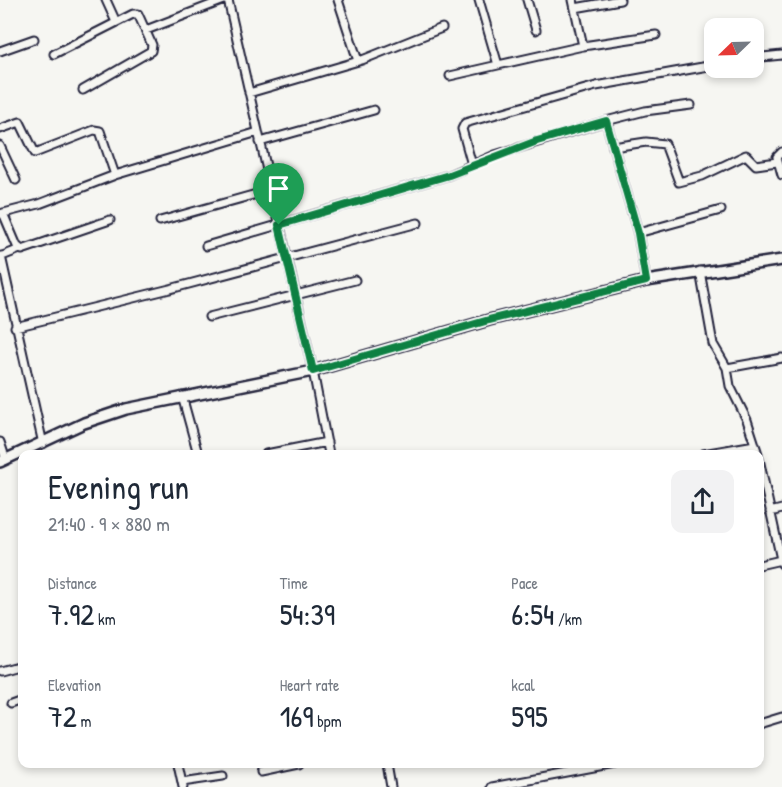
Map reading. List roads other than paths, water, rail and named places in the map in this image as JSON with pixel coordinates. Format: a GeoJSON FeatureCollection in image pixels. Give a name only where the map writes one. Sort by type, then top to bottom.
{"type":"FeatureCollection","features":[{"type":"Feature","properties":{"kind":"main road"},"geometry":{"type":"LineString","coordinates":[[29,450],[84,423],[126,409],[313,371],[489,320],[646,281],[782,260]]}},
{"type":"Feature","properties":{"kind":"main road"},"geometry":{"type":"LineString","coordinates":[[3,461],[18,455]]}},
{"type":"Feature","properties":{"kind":"street"},"geometry":{"type":"LineString","coordinates":[[106,0],[116,22]]}},
{"type":"Feature","properties":{"kind":"street"},"geometry":{"type":"LineString","coordinates":[[146,30],[226,0],[296,295],[328,450]]}},
{"type":"Feature","properties":{"kind":"street"},"geometry":{"type":"LineString","coordinates":[[338,0],[358,61]]}},
{"type":"Feature","properties":{"kind":"street"},"geometry":{"type":"LineString","coordinates":[[479,0],[498,65]]}},
{"type":"Feature","properties":{"kind":"street"},"geometry":{"type":"LineString","coordinates":[[527,0],[536,30]]}},
{"type":"Feature","properties":{"kind":"street"},"geometry":{"type":"LineString","coordinates":[[573,0],[583,46]]}},
{"type":"Feature","properties":{"kind":"street"},"geometry":{"type":"LineString","coordinates":[[575,8],[620,0]]}},
{"type":"Feature","properties":{"kind":"street"},"geometry":{"type":"LineString","coordinates":[[54,54],[137,13],[152,45],[150,52],[83,90]]}},
{"type":"Feature","properties":{"kind":"street"},"geometry":{"type":"LineString","coordinates":[[249,93],[358,61],[442,27]]}},
{"type":"Feature","properties":{"kind":"street"},"geometry":{"type":"LineString","coordinates":[[450,76],[583,46],[656,35]]}},
{"type":"Feature","properties":{"kind":"street"},"geometry":{"type":"LineString","coordinates":[[0,51],[34,39]]}},
{"type":"Feature","properties":{"kind":"street"},"geometry":{"type":"LineString","coordinates":[[764,57],[782,55]]}},
{"type":"Feature","properties":{"kind":"street"},"geometry":{"type":"LineString","coordinates":[[472,165],[462,129],[465,123],[596,86],[704,67]]}},
{"type":"Feature","properties":{"kind":"street"},"geometry":{"type":"LineString","coordinates":[[206,246],[449,175],[537,141],[645,111],[691,105]]}},
{"type":"Feature","properties":{"kind":"street"},"geometry":{"type":"LineString","coordinates":[[261,142],[374,110]]}},
{"type":"Feature","properties":{"kind":"street"},"geometry":{"type":"LineString","coordinates":[[606,121],[638,233],[646,281]]}},
{"type":"Feature","properties":{"kind":"street"},"geometry":{"type":"LineString","coordinates":[[0,129],[20,122],[34,153],[94,130],[100,131],[116,175]]}},
{"type":"Feature","properties":{"kind":"street"},"geometry":{"type":"LineString","coordinates":[[20,249],[1,214],[39,204],[116,175],[258,132]]}},
{"type":"Feature","properties":{"kind":"street"},"geometry":{"type":"LineString","coordinates":[[614,147],[646,142],[665,144],[677,180],[681,182],[702,176],[746,155],[756,165],[777,162]]}},
{"type":"Feature","properties":{"kind":"street"},"geometry":{"type":"LineString","coordinates":[[0,146],[16,180]]}},
{"type":"Feature","properties":{"kind":"street"},"geometry":{"type":"LineString","coordinates":[[782,152],[777,155],[782,175]]}},
{"type":"Feature","properties":{"kind":"street"},"geometry":{"type":"LineString","coordinates":[[160,221],[272,190]]}},
{"type":"Feature","properties":{"kind":"street"},"geometry":{"type":"LineString","coordinates":[[638,233],[721,210]]}},
{"type":"Feature","properties":{"kind":"street"},"geometry":{"type":"LineString","coordinates":[[43,444],[15,327],[1,256],[110,220]]}},
{"type":"Feature","properties":{"kind":"street"},"geometry":{"type":"LineString","coordinates":[[15,327],[287,258],[418,222]]}},
{"type":"Feature","properties":{"kind":"street"},"geometry":{"type":"LineString","coordinates":[[700,271],[713,344],[727,368],[730,386],[747,420],[757,450]]}},
{"type":"Feature","properties":{"kind":"street"},"geometry":{"type":"LineString","coordinates":[[209,317],[355,280]]}},
{"type":"Feature","properties":{"kind":"street"},"geometry":{"type":"LineString","coordinates":[[727,368],[782,358]]}},
{"type":"Feature","properties":{"kind":"street"},"geometry":{"type":"LineString","coordinates":[[182,396],[197,450]]}},
{"type":"Feature","properties":{"kind":"street"},"geometry":{"type":"LineString","coordinates":[[0,442],[3,461]]}},
{"type":"Feature","properties":{"kind":"street"},"geometry":{"type":"LineString","coordinates":[[286,450],[327,442]]}},
{"type":"Feature","properties":{"kind":"street"},"geometry":{"type":"LineString","coordinates":[[726,450],[755,445]]}},
{"type":"Feature","properties":{"kind":"street"},"geometry":{"type":"LineString","coordinates":[[764,483],[781,562],[764,564]]}},
{"type":"Feature","properties":{"kind":"street"},"geometry":{"type":"LineString","coordinates":[[770,512],[782,509]]}},
{"type":"Feature","properties":{"kind":"street"},"geometry":{"type":"LineString","coordinates":[[0,671],[18,666]]}},
{"type":"Feature","properties":{"kind":"street"},"geometry":{"type":"LineString","coordinates":[[11,703],[18,700]]}},
{"type":"Feature","properties":{"kind":"street"},"geometry":{"type":"LineString","coordinates":[[764,722],[782,717]]}},
{"type":"Feature","properties":{"kind":"street"},"geometry":{"type":"LineString","coordinates":[[179,768],[183,785],[223,776]]}},
{"type":"Feature","properties":{"kind":"street"},"geometry":{"type":"LineString","coordinates":[[261,772],[280,768]]}},
{"type":"Feature","properties":{"kind":"street"},"geometry":{"type":"LineString","coordinates":[[388,768],[390,787]]}},
{"type":"Feature","properties":{"kind":"street"},"geometry":{"type":"LineString","coordinates":[[565,768],[567,773]]}},
{"type":"Feature","properties":{"kind":"street"},"geometry":{"type":"LineString","coordinates":[[492,787],[594,768]]}}]}
